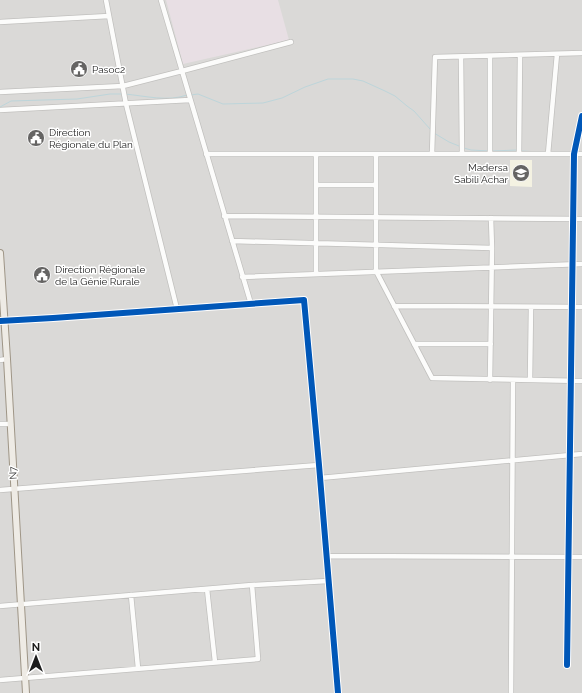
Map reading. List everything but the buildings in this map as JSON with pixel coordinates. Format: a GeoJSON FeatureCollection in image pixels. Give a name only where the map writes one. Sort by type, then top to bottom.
{"type":"FeatureCollection","features":[{"type":"Feature","properties":{"kind":"main road","name":"N7"},"geometry":{"type":"LineString","coordinates":[[0,253],[2,321],[7,359],[26,693]]}},
{"type":"Feature","properties":{"kind":"street"},"geometry":{"type":"LineString","coordinates":[[106,0],[126,104],[178,309]]}},
{"type":"Feature","properties":{"kind":"street"},"geometry":{"type":"LineString","coordinates":[[161,0],[251,304]]}},
{"type":"Feature","properties":{"kind":"street"},"geometry":{"type":"LineString","coordinates":[[0,22],[109,16]]}},
{"type":"Feature","properties":{"kind":"street"},"geometry":{"type":"LineString","coordinates":[[0,92],[123,86],[291,42]]}},
{"type":"Feature","properties":{"kind":"street"},"geometry":{"type":"LineString","coordinates":[[432,154],[435,57],[582,53]]}},
{"type":"Feature","properties":{"kind":"street"},"geometry":{"type":"LineString","coordinates":[[548,154],[557,54]]}},
{"type":"Feature","properties":{"kind":"street"},"geometry":{"type":"LineString","coordinates":[[520,55],[520,154]]}},
{"type":"Feature","properties":{"kind":"street"},"geometry":{"type":"LineString","coordinates":[[490,56],[490,154]]}},
{"type":"Feature","properties":{"kind":"street"},"geometry":{"type":"LineString","coordinates":[[461,57],[462,154]]}},
{"type":"Feature","properties":{"kind":"street"},"geometry":{"type":"LineString","coordinates":[[0,110],[190,100]]}},
{"type":"Feature","properties":{"kind":"street"},"geometry":{"type":"LineString","coordinates":[[567,665],[574,154],[582,116]]}},
{"type":"Feature","properties":{"kind":"street"},"geometry":{"type":"LineString","coordinates":[[206,154],[582,154]]}},
{"type":"Feature","properties":{"kind":"street"},"geometry":{"type":"LineString","coordinates":[[316,154],[316,274]]}},
{"type":"Feature","properties":{"kind":"street"},"geometry":{"type":"LineString","coordinates":[[376,154],[376,271],[432,378],[582,381]]}},
{"type":"Feature","properties":{"kind":"street"},"geometry":{"type":"LineString","coordinates":[[316,185],[375,185]]}},
{"type":"Feature","properties":{"kind":"street"},"geometry":{"type":"LineString","coordinates":[[224,216],[582,219]]}},
{"type":"Feature","properties":{"kind":"street"},"geometry":{"type":"LineString","coordinates":[[490,380],[492,267],[491,218]]}},
{"type":"Feature","properties":{"kind":"street"},"geometry":{"type":"LineString","coordinates":[[232,241],[492,248]]}},
{"type":"Feature","properties":{"kind":"street"},"geometry":{"type":"LineString","coordinates":[[242,277],[582,264]]}},
{"type":"Feature","properties":{"kind":"street"},"geometry":{"type":"LineString","coordinates":[[2,321],[304,300],[338,693]]}},
{"type":"Feature","properties":{"kind":"street"},"geometry":{"type":"LineString","coordinates":[[394,306],[582,307]]}},
{"type":"Feature","properties":{"kind":"street"},"geometry":{"type":"LineString","coordinates":[[530,380],[531,307]]}},
{"type":"Feature","properties":{"kind":"street"},"geometry":{"type":"LineString","coordinates":[[414,344],[491,344]]}},
{"type":"Feature","properties":{"kind":"street"},"geometry":{"type":"LineString","coordinates":[[0,360],[7,359]]}},
{"type":"Feature","properties":{"kind":"street"},"geometry":{"type":"LineString","coordinates":[[511,693],[513,380]]}},
{"type":"Feature","properties":{"kind":"street"},"geometry":{"type":"LineString","coordinates":[[0,424],[11,424]]}},
{"type":"Feature","properties":{"kind":"street"},"geometry":{"type":"LineString","coordinates":[[320,478],[582,454]]}},
{"type":"Feature","properties":{"kind":"street"},"geometry":{"type":"LineString","coordinates":[[0,490],[319,465]]}},
{"type":"Feature","properties":{"kind":"street"},"geometry":{"type":"LineString","coordinates":[[326,556],[582,557]]}},
{"type":"Feature","properties":{"kind":"street"},"geometry":{"type":"LineString","coordinates":[[0,606],[252,585],[328,581]]}},
{"type":"Feature","properties":{"kind":"street"},"geometry":{"type":"LineString","coordinates":[[0,680],[258,659],[252,585]]}},
{"type":"Feature","properties":{"kind":"street"},"geometry":{"type":"LineString","coordinates":[[207,589],[215,662]]}},
{"type":"Feature","properties":{"kind":"street"},"geometry":{"type":"LineString","coordinates":[[131,595],[138,668]]}},
{"type":"Feature","properties":{"kind":"shaded area"},"geometry":{"type":"Polygon","coordinates":[[[0,0],[582,0],[582,693],[0,693],[0,0]]]}},
{"type":"Feature","properties":{"kind":"shaded area"},"geometry":{"type":"Polygon","coordinates":[[[166,0],[278,0],[289,40],[183,64],[166,0]]]}},
{"type":"Feature","properties":{"kind":"shaded area","name":"Madersa Sabili Achar"},"geometry":{"type":"Polygon","coordinates":[[[510,160],[532,160],[532,187],[510,186],[510,160]]]}},
{"type":"Feature","properties":{"kind":"waterway"},"geometry":{"type":"LineString","coordinates":[[191,95],[198,94],[223,104],[263,103],[282,98],[305,87],[328,79],[353,79],[363,81],[395,96],[414,111],[430,129]]}},
{"type":"Feature","properties":{"kind":"waterway"},"geometry":{"type":"LineString","coordinates":[[0,107],[11,101],[77,99],[110,94],[122,94]]}},
{"type":"Feature","properties":{"kind":"waterway"},"geometry":{"type":"LineString","coordinates":[[125,94],[165,98],[187,95]]}},
{"type":"Feature","properties":{"kind":"waterway"},"geometry":{"type":"LineString","coordinates":[[434,133],[459,146]]}},
{"type":"Feature","properties":{"kind":"waterway"},"geometry":{"type":"LineString","coordinates":[[464,148],[489,151]]}},
{"type":"Feature","properties":{"kind":"waterway"},"geometry":{"type":"LineString","coordinates":[[492,151],[517,150]]}},
{"type":"Feature","properties":{"kind":"waterway"},"geometry":{"type":"LineString","coordinates":[[522,151],[539,152]]}},
{"type":"Feature","properties":{"kind":"cycle path"},"geometry":{"type":"LineString","coordinates":[[567,665],[574,154],[582,116]]}},
{"type":"Feature","properties":{"kind":"cycle path"},"geometry":{"type":"LineString","coordinates":[[0,321],[304,300],[338,693]]}},
{"type":"Feature","properties":{"kind":"place","name":"Pasoc2"},"geometry":{"type":"Point","coordinates":[79,69]}},
{"type":"Feature","properties":{"kind":"place","name":"Direction Régionale du Plan"},"geometry":{"type":"Point","coordinates":[36,138]}},
{"type":"Feature","properties":{"kind":"place","name":"Madersa Sabili Achar"},"geometry":{"type":"Point","coordinates":[521,173]}},
{"type":"Feature","properties":{"kind":"place","name":"Direction Régionale de la Génie Rurale"},"geometry":{"type":"Point","coordinates":[42,275]}}]}
